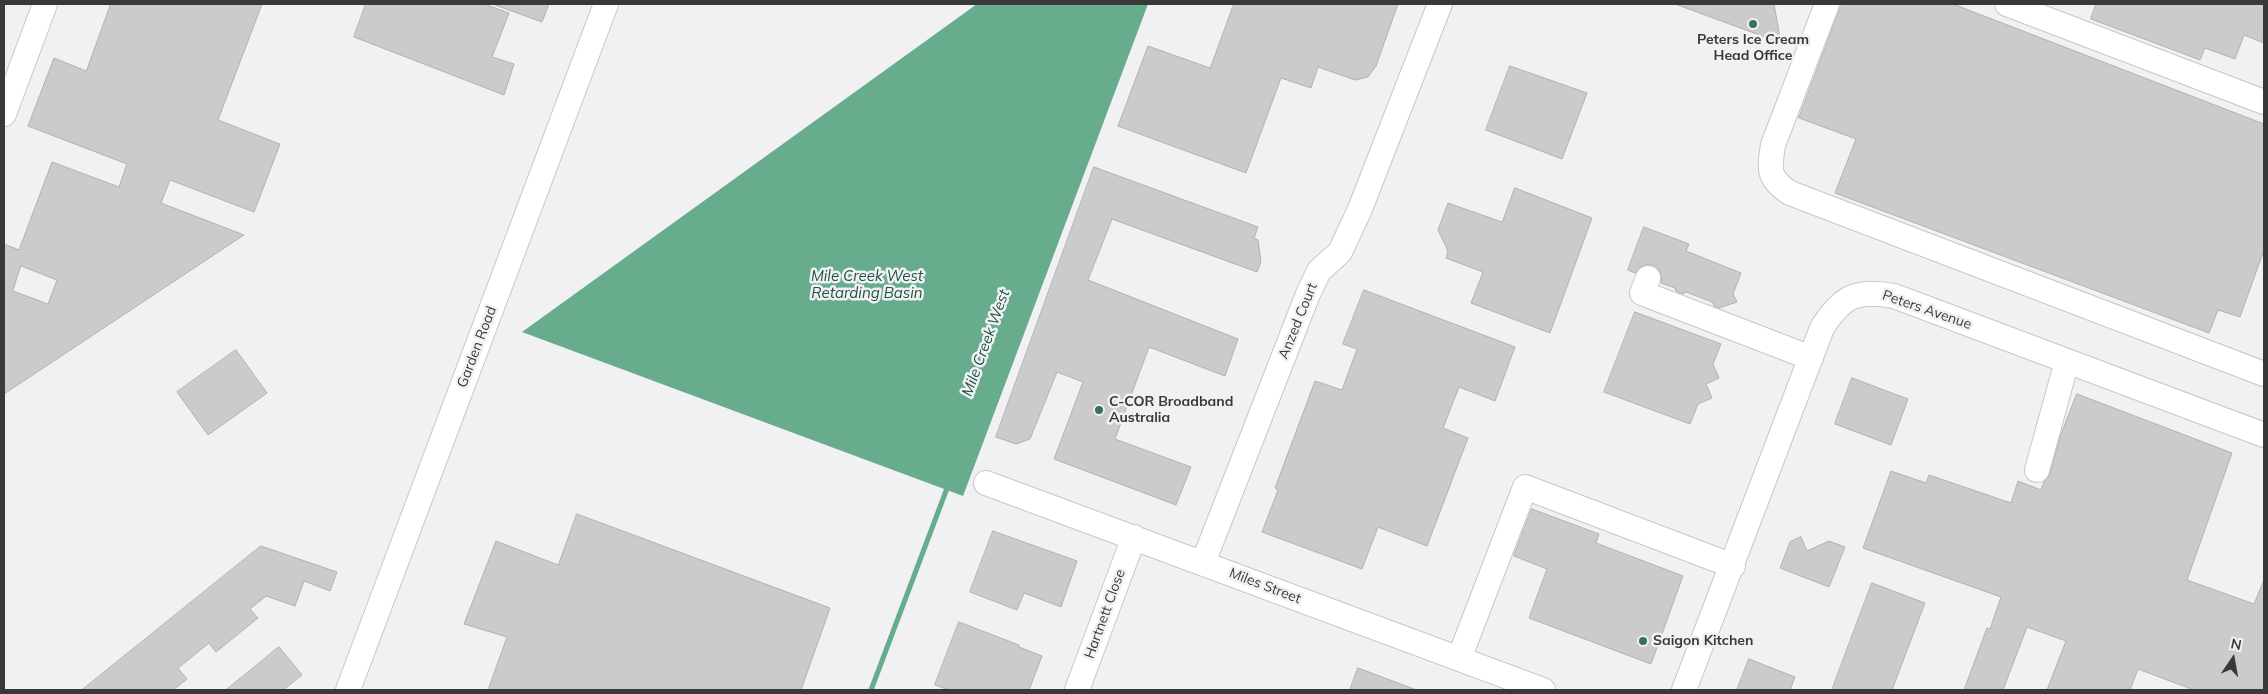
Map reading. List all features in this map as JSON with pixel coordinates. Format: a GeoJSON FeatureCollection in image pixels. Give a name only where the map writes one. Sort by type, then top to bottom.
{"type":"FeatureCollection","features":[{"type":"Feature","properties":{"kind":"street"},"geometry":{"type":"LineString","coordinates":[[4,114],[45,4]]}},
{"type":"Feature","properties":{"kind":"street","name":"Garden Road"},"geometry":{"type":"LineString","coordinates":[[348,690],[606,4]]}},
{"type":"Feature","properties":{"kind":"street","name":"Anzed Court"},"geometry":{"type":"LineString","coordinates":[[1203,562],[1308,294],[1319,271],[1340,252],[1360,209],[1440,4]]}},
{"type":"Feature","properties":{"kind":"street"},"geometry":{"type":"LineString","coordinates":[[1826,4],[1773,145],[1770,166],[1777,184],[1790,193],[2264,374]]}},
{"type":"Feature","properties":{"kind":"street"},"geometry":{"type":"LineString","coordinates":[[2007,4],[2264,102]]}},
{"type":"Feature","properties":{"kind":"street"},"geometry":{"type":"LineString","coordinates":[[1648,278],[1642,293],[1811,358]]}},
{"type":"Feature","properties":{"kind":"street","name":"Peters Avenue"},"geometry":{"type":"LineString","coordinates":[[1684,690],[1733,566],[1822,328],[1834,310],[1852,296],[1873,292],[1894,296],[2264,435]]}},
{"type":"Feature","properties":{"kind":"street"},"geometry":{"type":"LineString","coordinates":[[2036,470],[2067,361]]}},
{"type":"Feature","properties":{"kind":"street","name":"Miles Street"},"geometry":{"type":"LineString","coordinates":[[986,483],[1203,562],[1543,690]]}},
{"type":"Feature","properties":{"kind":"street"},"geometry":{"type":"LineString","coordinates":[[1460,659],[1525,487],[1733,566]]}},
{"type":"Feature","properties":{"kind":"street","name":"Hartnett Close"},"geometry":{"type":"LineString","coordinates":[[1077,690],[1134,537]]}},
{"type":"Feature","properties":{"kind":"water","name":"Mile Creek West Retarding Basin"},"geometry":{"type":"Polygon","coordinates":[[[977,4],[1148,4],[963,496],[522,332],[977,4]]]}},
{"type":"Feature","properties":{"kind":"building"},"geometry":{"type":"Polygon","coordinates":[[[111,4],[262,4],[218,120],[280,144],[254,212],[170,180],[161,203],[244,235],[4,394],[4,244],[19,250],[52,162],[119,187],[127,164],[28,126],[54,58],[86,71],[111,4]],[[21,266],[13,291],[48,304],[57,280],[21,266]]]}},
{"type":"Feature","properties":{"kind":"building"},"geometry":{"type":"Polygon","coordinates":[[[366,4],[484,4],[509,13],[492,57],[514,64],[504,95],[354,37],[366,4]]]}},
{"type":"Feature","properties":{"kind":"building"},"geometry":{"type":"Polygon","coordinates":[[[495,4],[549,4],[542,22],[495,4]]]}},
{"type":"Feature","properties":{"kind":"building"},"geometry":{"type":"Polygon","coordinates":[[[1234,4],[1398,4],[1376,66],[1368,77],[1355,80],[1318,67],[1311,88],[1281,78],[1246,173],[1118,126],[1148,46],[1210,68],[1234,4]]]}},
{"type":"Feature","properties":{"kind":"building","name":"Peters Ice Cream Head Office"},"geometry":{"type":"Polygon","coordinates":[[[1774,4],[1781,43],[1678,5],[1774,4]]]}},
{"type":"Feature","properties":{"kind":"building"},"geometry":{"type":"Polygon","coordinates":[[[1842,4],[1953,4],[2264,124],[2264,250],[2240,317],[2218,310],[2209,333],[1835,193],[1856,139],[1799,118],[1842,4]]]}},
{"type":"Feature","properties":{"kind":"building"},"geometry":{"type":"Polygon","coordinates":[[[2096,4],[2264,4],[2264,43],[2244,35],[2235,59],[2205,48],[2200,60],[2091,19],[2096,4]]]}},
{"type":"Feature","properties":{"kind":"building"},"geometry":{"type":"Polygon","coordinates":[[[1510,66],[1587,93],[1562,159],[1486,130],[1510,66]]]}},
{"type":"Feature","properties":{"kind":"building"},"geometry":{"type":"Polygon","coordinates":[[[1094,167],[1258,227],[1254,238],[1258,240],[1261,262],[1257,272],[1112,219],[1088,280],[1238,339],[1225,376],[1149,347],[1115,439],[1191,467],[1176,505],[1054,459],[1083,382],[1057,372],[1030,439],[1016,444],[996,437],[1094,167]]]}},
{"type":"Feature","properties":{"kind":"building"},"geometry":{"type":"Polygon","coordinates":[[[1515,188],[1592,218],[1550,333],[1471,303],[1483,272],[1446,258],[1448,251],[1438,230],[1448,203],[1502,222],[1515,188]]]}},
{"type":"Feature","properties":{"kind":"building"},"geometry":{"type":"Polygon","coordinates":[[[1644,227],[1689,244],[1686,251],[1741,273],[1733,294],[1737,302],[1719,308],[1714,306],[1712,302],[1686,292],[1683,294],[1676,291],[1675,288],[1661,283],[1662,277],[1659,270],[1653,265],[1640,267],[1635,273],[1628,270],[1644,227]]]}},
{"type":"Feature","properties":{"kind":"building"},"geometry":{"type":"Polygon","coordinates":[[[1364,290],[1515,347],[1495,401],[1459,387],[1443,428],[1468,438],[1427,546],[1378,527],[1362,569],[1262,532],[1278,490],[1275,488],[1315,381],[1342,390],[1357,349],[1343,344],[1364,290]]]}},
{"type":"Feature","properties":{"kind":"building"},"geometry":{"type":"Polygon","coordinates":[[[1635,312],[1721,344],[1713,364],[1719,378],[1706,384],[1712,398],[1698,404],[1690,424],[1604,392],[1635,312]]]}},
{"type":"Feature","properties":{"kind":"building"},"geometry":{"type":"Polygon","coordinates":[[[236,350],[267,393],[208,435],[177,392],[236,350]]]}},
{"type":"Feature","properties":{"kind":"building"},"geometry":{"type":"Polygon","coordinates":[[[1852,378],[1908,399],[1891,445],[1835,424],[1852,378]]]}},
{"type":"Feature","properties":{"kind":"building"},"geometry":{"type":"Polygon","coordinates":[[[2077,394],[2232,453],[2187,580],[2254,604],[2264,580],[2264,690],[2194,690],[2138,669],[2130,690],[2047,690],[2066,641],[2027,627],[2003,690],[1964,690],[1987,628],[1990,629],[2001,597],[1863,548],[1891,471],[1926,483],[1929,475],[2011,503],[2018,481],[2041,490],[2050,474],[2060,437],[2077,394]]]}},
{"type":"Feature","properties":{"kind":"building"},"geometry":{"type":"Polygon","coordinates":[[[1532,509],[1599,534],[1596,543],[1683,576],[1651,664],[1529,618],[1547,569],[1514,556],[1532,509]]]}},
{"type":"Feature","properties":{"kind":"building"},"geometry":{"type":"Polygon","coordinates":[[[577,514],[830,608],[801,690],[488,690],[507,637],[464,624],[496,541],[558,565],[577,514]]]}},
{"type":"Feature","properties":{"kind":"building"},"geometry":{"type":"Polygon","coordinates":[[[993,531],[1077,561],[1061,607],[1024,593],[1017,610],[970,592],[993,531]]]}},
{"type":"Feature","properties":{"kind":"building"},"geometry":{"type":"Polygon","coordinates":[[[1801,537],[1807,551],[1829,541],[1845,547],[1829,587],[1780,568],[1790,542],[1801,537]]]}},
{"type":"Feature","properties":{"kind":"building"},"geometry":{"type":"Polygon","coordinates":[[[261,546],[337,572],[330,591],[304,581],[295,606],[266,596],[250,609],[258,618],[216,652],[209,643],[178,668],[187,679],[173,690],[82,690],[261,546]]]}},
{"type":"Feature","properties":{"kind":"building"},"geometry":{"type":"Polygon","coordinates":[[[1872,583],[1925,603],[1892,690],[1832,690],[1872,583]]]}},
{"type":"Feature","properties":{"kind":"building"},"geometry":{"type":"Polygon","coordinates":[[[959,622],[1042,656],[1029,690],[949,690],[935,685],[959,622]]]}},
{"type":"Feature","properties":{"kind":"building"},"geometry":{"type":"Polygon","coordinates":[[[279,647],[302,675],[283,690],[226,690],[279,647]]]}},
{"type":"Feature","properties":{"kind":"building"},"geometry":{"type":"Polygon","coordinates":[[[1749,659],[1795,677],[1790,690],[1737,690],[1749,659]]]}},
{"type":"Feature","properties":{"kind":"building"},"geometry":{"type":"Polygon","coordinates":[[[1358,668],[1414,689],[1414,690],[1350,690],[1358,668]]]}},
{"type":"Feature","properties":{"kind":"waterway","name":"Mile Creek West"},"geometry":{"type":"LineString","coordinates":[[871,690],[949,483]]}},
{"type":"Feature","properties":{"kind":"place","name":"Peters Ice Cream Head Office"},"geometry":{"type":"Point","coordinates":[1753,24]}},
{"type":"Feature","properties":{"kind":"place","name":"C-COR Broadband Australia"},"geometry":{"type":"Point","coordinates":[1099,410]}},
{"type":"Feature","properties":{"kind":"place","name":"Saigon Kitchen"},"geometry":{"type":"Point","coordinates":[1643,641]}}]}
